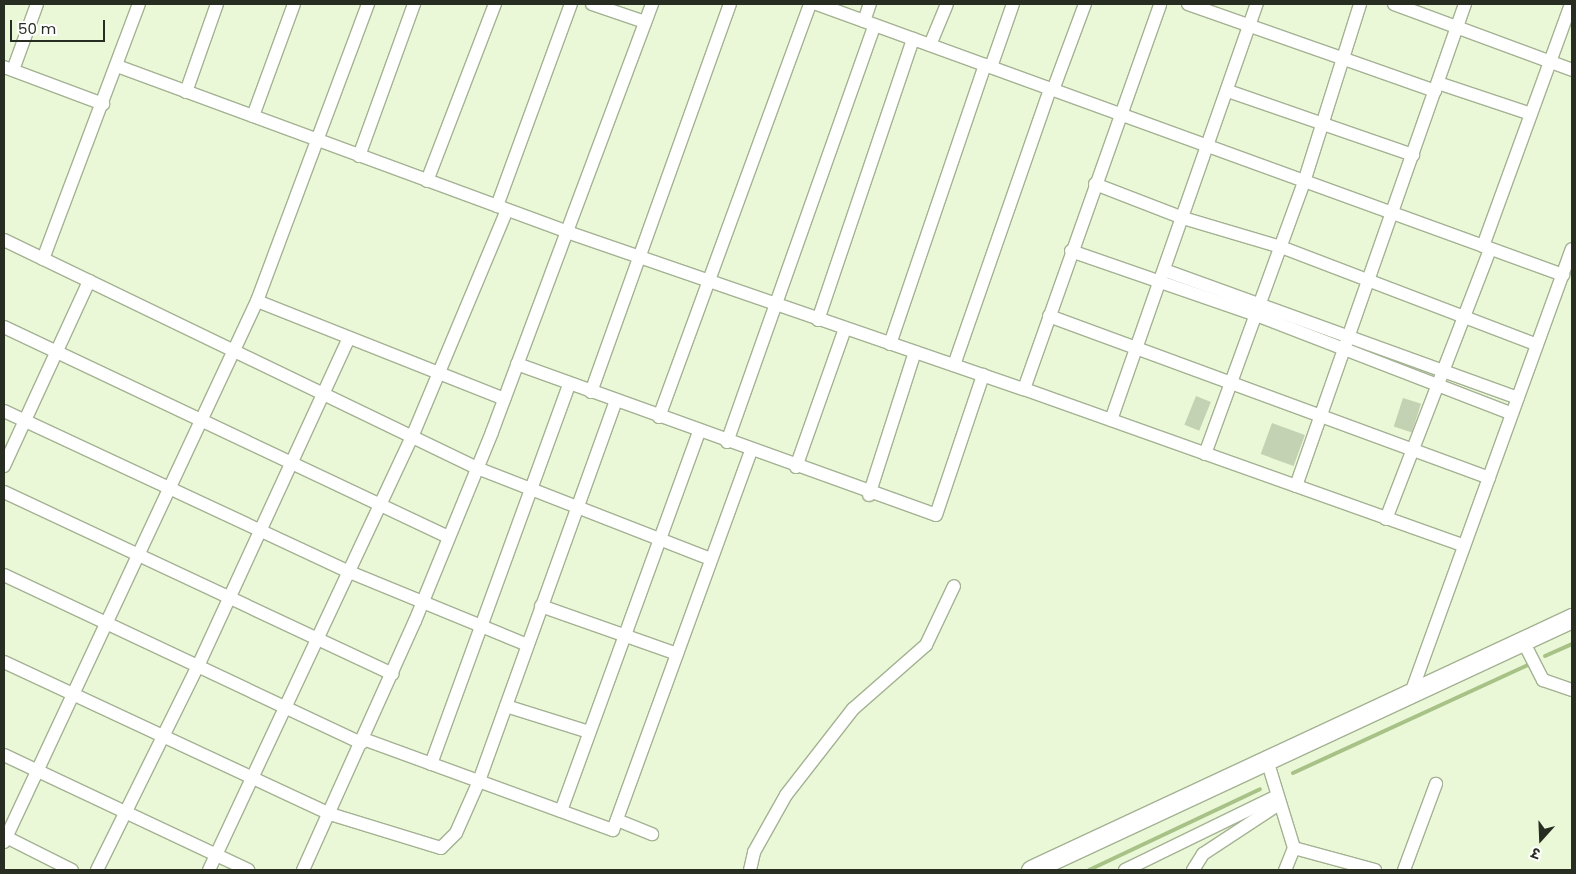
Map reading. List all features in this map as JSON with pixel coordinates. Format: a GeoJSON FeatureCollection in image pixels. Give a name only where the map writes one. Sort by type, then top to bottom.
{"type":"FeatureCollection","features":[{"type":"Feature","properties":{"kind":"highway"},"geometry":{"type":"LineString","coordinates":[[1031,870],[1572,618]]}},
{"type":"Feature","properties":{"kind":"street"},"geometry":{"type":"LineString","coordinates":[[37,4],[8,69],[103,104]]}},
{"type":"Feature","properties":{"kind":"street"},"geometry":{"type":"LineString","coordinates":[[43,259],[103,104],[139,4]]}},
{"type":"Feature","properties":{"kind":"street"},"geometry":{"type":"LineString","coordinates":[[186,92],[217,4]]}},
{"type":"Feature","properties":{"kind":"street"},"geometry":{"type":"LineString","coordinates":[[253,116],[294,4]]}},
{"type":"Feature","properties":{"kind":"street"},"geometry":{"type":"LineString","coordinates":[[72,870],[4,839],[74,695],[234,353],[257,300],[319,141],[368,4]]}},
{"type":"Feature","properties":{"kind":"street"},"geometry":{"type":"LineString","coordinates":[[359,156],[414,4]]}},
{"type":"Feature","properties":{"kind":"street"},"geometry":{"type":"LineString","coordinates":[[427,181],[495,4]]}},
{"type":"Feature","properties":{"kind":"street"},"geometry":{"type":"LineString","coordinates":[[209,870],[412,437],[439,374],[502,208],[572,4]]}},
{"type":"Feature","properties":{"kind":"street"},"geometry":{"type":"LineString","coordinates":[[592,4],[645,22]]}},
{"type":"Feature","properties":{"kind":"street"},"geometry":{"type":"LineString","coordinates":[[302,870],[330,814],[392,674],[478,468],[652,4]]}},
{"type":"Feature","properties":{"kind":"street"},"geometry":{"type":"LineString","coordinates":[[591,392],[730,4]]}},
{"type":"Feature","properties":{"kind":"street"},"geometry":{"type":"LineString","coordinates":[[659,416],[810,4]]}},
{"type":"Feature","properties":{"kind":"street"},"geometry":{"type":"LineString","coordinates":[[817,4],[1563,275]]}},
{"type":"Feature","properties":{"kind":"street"},"geometry":{"type":"LineString","coordinates":[[727,442],[869,23],[870,4]]}},
{"type":"Feature","properties":{"kind":"street"},"geometry":{"type":"LineString","coordinates":[[930,45],[947,4]]}},
{"type":"Feature","properties":{"kind":"street"},"geometry":{"type":"LineString","coordinates":[[890,344],[988,66],[1013,4]]}},
{"type":"Feature","properties":{"kind":"street"},"geometry":{"type":"LineString","coordinates":[[954,365],[1051,90],[1085,4]]}},
{"type":"Feature","properties":{"kind":"street"},"geometry":{"type":"LineString","coordinates":[[1024,388],[1094,184],[1160,4]]}},
{"type":"Feature","properties":{"kind":"street"},"geometry":{"type":"LineString","coordinates":[[1188,4],[1436,87],[1530,114]]}},
{"type":"Feature","properties":{"kind":"street"},"geometry":{"type":"LineString","coordinates":[[1111,420],[1257,4]]}},
{"type":"Feature","properties":{"kind":"street"},"geometry":{"type":"LineString","coordinates":[[1205,454],[1304,182],[1360,4]]}},
{"type":"Feature","properties":{"kind":"street"},"geometry":{"type":"LineString","coordinates":[[1394,4],[1458,25],[1572,70]]}},
{"type":"Feature","properties":{"kind":"street"},"geometry":{"type":"LineString","coordinates":[[1296,486],[1393,214],[1465,4]]}},
{"type":"Feature","properties":{"kind":"street"},"geometry":{"type":"LineString","coordinates":[[1386,518],[1462,315],[1530,114],[1571,4]]}},
{"type":"Feature","properties":{"kind":"street"},"geometry":{"type":"LineString","coordinates":[[818,320],[913,39]]}},
{"type":"Feature","properties":{"kind":"street"},"geometry":{"type":"LineString","coordinates":[[117,66],[567,232],[818,320],[1024,388],[1464,546]]}},
{"type":"Feature","properties":{"kind":"street"},"geometry":{"type":"LineString","coordinates":[[1228,91],[1413,155]]}},
{"type":"Feature","properties":{"kind":"street"},"geometry":{"type":"LineString","coordinates":[[1094,184],[1183,218],[1280,247],[1537,345]]}},
{"type":"Feature","properties":{"kind":"street"},"geometry":{"type":"LineString","coordinates":[[4,240],[234,353],[478,468],[711,559]]}},
{"type":"Feature","properties":{"kind":"street"},"geometry":{"type":"LineString","coordinates":[[1411,693],[1537,345],[1563,275],[1570,262],[1572,249]]}},
{"type":"Feature","properties":{"kind":"street"},"geometry":{"type":"LineString","coordinates":[[1071,251],[1162,275],[1258,309],[1347,343],[1437,384],[1512,414]]}},
{"type":"Feature","properties":{"kind":"street"},"geometry":{"type":"LineString","coordinates":[[4,466],[89,281]]}},
{"type":"Feature","properties":{"kind":"street"},"geometry":{"type":"LineString","coordinates":[[257,300],[504,399]]}},
{"type":"Feature","properties":{"kind":"street"},"geometry":{"type":"LineString","coordinates":[[1049,316],[1489,478]]}},
{"type":"Feature","properties":{"kind":"street"},"geometry":{"type":"LineString","coordinates":[[4,327],[203,419],[379,506],[449,537]]}},
{"type":"Feature","properties":{"kind":"street"},"geometry":{"type":"LineString","coordinates":[[796,468],[845,329]]}},
{"type":"Feature","properties":{"kind":"street"},"geometry":{"type":"LineString","coordinates":[[97,870],[198,666],[262,531],[349,338]]}},
{"type":"Feature","properties":{"kind":"street"},"geometry":{"type":"LineString","coordinates":[[1347,343],[1442,370],[1518,398]]}},
{"type":"Feature","properties":{"kind":"street"},"geometry":{"type":"LineString","coordinates":[[869,495],[915,352]]}},
{"type":"Feature","properties":{"kind":"street"},"geometry":{"type":"LineString","coordinates":[[517,364],[869,495],[936,515],[983,375]]}},
{"type":"Feature","properties":{"kind":"street"},"geometry":{"type":"LineString","coordinates":[[431,764],[479,626],[569,384]]}},
{"type":"Feature","properties":{"kind":"street"},"geometry":{"type":"LineString","coordinates":[[4,662],[330,814],[441,848],[456,833],[479,782],[616,401]]}},
{"type":"Feature","properties":{"kind":"street"},"geometry":{"type":"LineString","coordinates":[[4,411],[348,570],[422,603],[527,645]]}},
{"type":"Feature","properties":{"kind":"street"},"geometry":{"type":"LineString","coordinates":[[561,811],[699,431]]}},
{"type":"Feature","properties":{"kind":"street"},"geometry":{"type":"LineString","coordinates":[[4,575],[109,621],[284,709],[362,741],[613,830],[751,451]]}},
{"type":"Feature","properties":{"kind":"street"},"geometry":{"type":"LineString","coordinates":[[4,492],[140,554],[316,640],[392,674]]}},
{"type":"Feature","properties":{"kind":"street"},"geometry":{"type":"LineString","coordinates":[[750,870],[754,852],[786,795],[853,709],[926,645],[954,586]]}},
{"type":"Feature","properties":{"kind":"street"},"geometry":{"type":"LineString","coordinates":[[541,606],[677,654]]}},
{"type":"Feature","properties":{"kind":"street"},"geometry":{"type":"LineString","coordinates":[[1523,641],[1543,680],[1572,690]]}},
{"type":"Feature","properties":{"kind":"street"},"geometry":{"type":"LineString","coordinates":[[506,706],[590,732]]}},
{"type":"Feature","properties":{"kind":"street"},"geometry":{"type":"LineString","coordinates":[[4,755],[248,870]]}},
{"type":"Feature","properties":{"kind":"street"},"geometry":{"type":"LineString","coordinates":[[1267,760],[1294,848],[1285,870]]}},
{"type":"Feature","properties":{"kind":"street"},"geometry":{"type":"LineString","coordinates":[[1404,870],[1436,784]]}},
{"type":"Feature","properties":{"kind":"street"},"geometry":{"type":"LineString","coordinates":[[1125,870],[1278,800]]}},
{"type":"Feature","properties":{"kind":"street"},"geometry":{"type":"LineString","coordinates":[[1193,870],[1203,854],[1278,800]]}},
{"type":"Feature","properties":{"kind":"street"},"geometry":{"type":"LineString","coordinates":[[616,820],[652,834]]}},
{"type":"Feature","properties":{"kind":"street"},"geometry":{"type":"LineString","coordinates":[[1294,848],[1375,870]]}},
{"type":"Feature","properties":{"kind":"building"},"geometry":{"type":"Polygon","coordinates":[[[1196,396],[1211,402],[1199,431],[1184,425],[1196,396]]]}},
{"type":"Feature","properties":{"kind":"building"},"geometry":{"type":"Polygon","coordinates":[[[1403,398],[1421,404],[1412,432],[1394,427],[1403,398]]]}},
{"type":"Feature","properties":{"kind":"building"},"geometry":{"type":"Polygon","coordinates":[[[1272,423],[1305,435],[1294,466],[1261,454],[1272,423]]]}},
{"type":"Feature","properties":{"kind":"waterway"},"geometry":{"type":"LineString","coordinates":[[1545,656],[1572,644]]}},
{"type":"Feature","properties":{"kind":"waterway"},"geometry":{"type":"LineString","coordinates":[[1293,773],[1530,664]]}},
{"type":"Feature","properties":{"kind":"waterway"},"geometry":{"type":"LineString","coordinates":[[1089,870],[1260,789]]}}]}
